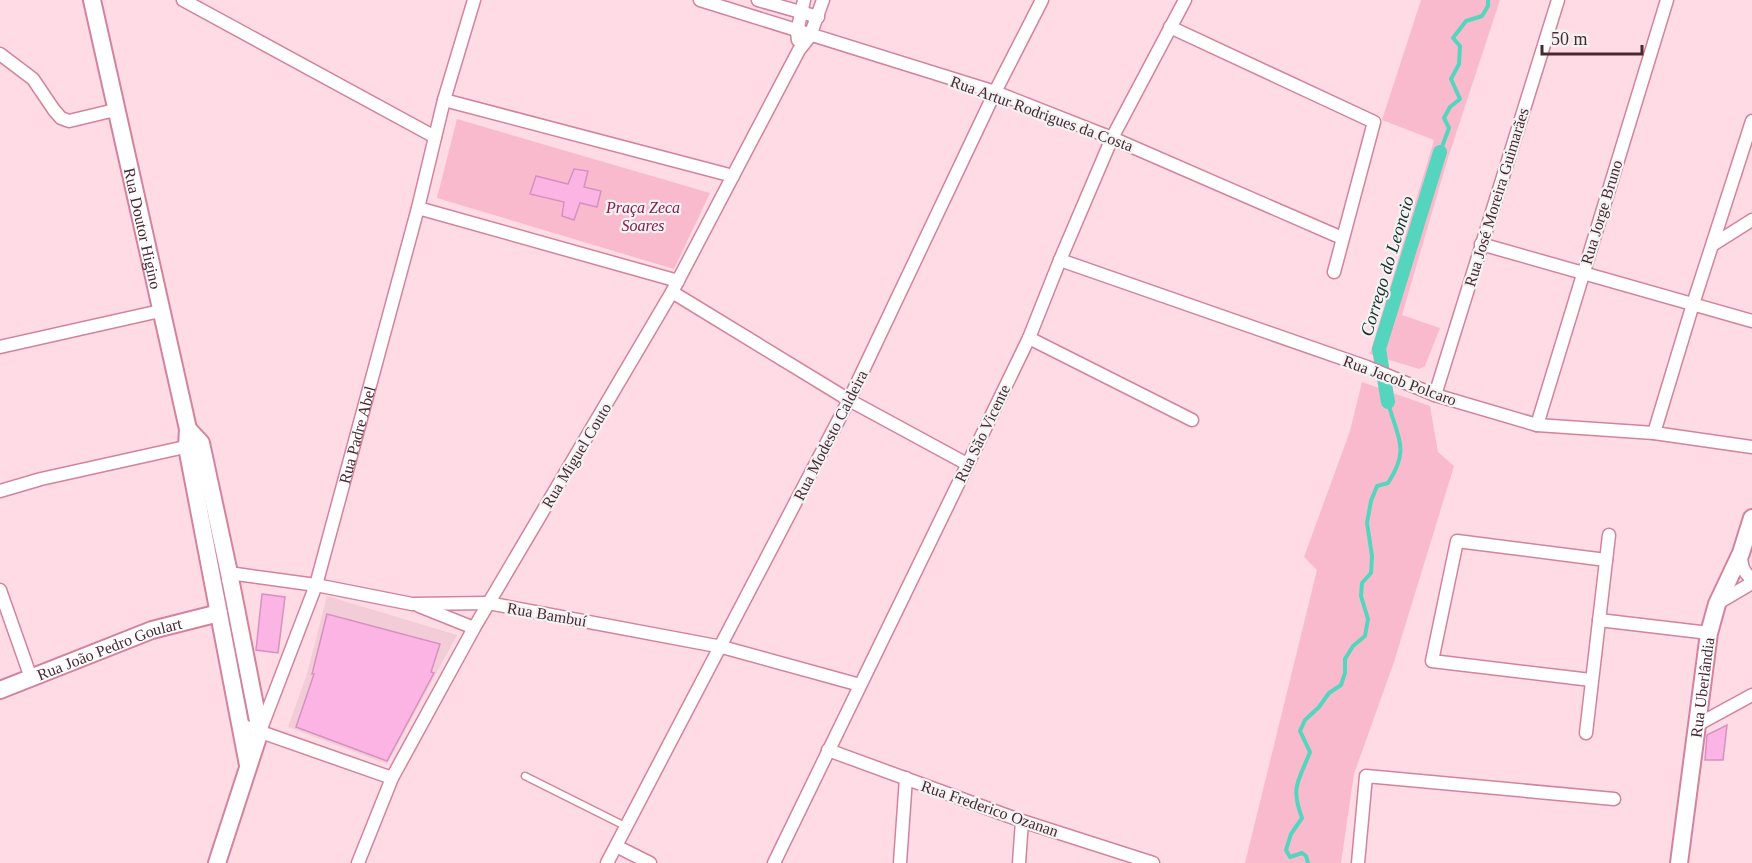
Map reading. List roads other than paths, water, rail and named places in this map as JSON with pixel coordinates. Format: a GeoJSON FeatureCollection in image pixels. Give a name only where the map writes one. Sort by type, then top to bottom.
{"type":"FeatureCollection","features":[{"type":"Feature","properties":{"kind":"main road","name":"Rua Doutor Higino"},"geometry":{"type":"LineString","coordinates":[[92,0],[188,429],[230,573],[260,731]]}},
{"type":"Feature","properties":{"kind":"main road","name":"Rua Doutor Higino"},"geometry":{"type":"LineString","coordinates":[[98,28],[100,0]]}},
{"type":"Feature","properties":{"kind":"main road","name":"Rua Doutor Higino"},"geometry":{"type":"LineString","coordinates":[[194,445],[219,613],[248,765]]}},
{"type":"Feature","properties":{"kind":"main road","name":"Rua Uberlândia"},"geometry":{"type":"LineString","coordinates":[[1679,863],[1709,633],[1717,604],[1741,553],[1752,518]]}},
{"type":"Feature","properties":{"kind":"main road","name":"Rua João Pedro Goulart"},"geometry":{"type":"LineString","coordinates":[[0,690],[152,630],[219,613]]}},
{"type":"Feature","properties":{"kind":"main road","name":"Rua Padre Abel"},"geometry":{"type":"LineString","coordinates":[[217,863],[260,731]]}},
{"type":"Feature","properties":{"kind":"street"},"geometry":{"type":"LineString","coordinates":[[183,0],[435,137]]}},
{"type":"Feature","properties":{"kind":"street","name":"Rua Padre Abel"},"geometry":{"type":"LineString","coordinates":[[260,731],[316,585],[418,208],[444,100],[474,0]]}},
{"type":"Feature","properties":{"kind":"street","name":"Rua Artur Rodrigues da Costa"},"geometry":{"type":"LineString","coordinates":[[700,0],[995,92],[1112,138],[1342,238]]}},
{"type":"Feature","properties":{"kind":"street"},"geometry":{"type":"LineString","coordinates":[[758,0],[818,17]]}},
{"type":"Feature","properties":{"kind":"street"},"geometry":{"type":"LineString","coordinates":[[799,50],[797,32],[804,0]]}},
{"type":"Feature","properties":{"kind":"street","name":"Rua Miguel Couto"},"geometry":{"type":"LineString","coordinates":[[358,863],[392,778],[488,603],[675,287],[799,50],[810,36],[823,0]]}},
{"type":"Feature","properties":{"kind":"street","name":"Rua Modesto Caldeira"},"geometry":{"type":"LineString","coordinates":[[607,863],[722,647],[849,400],[995,92],[1042,0]]}},
{"type":"Feature","properties":{"kind":"street","name":"Rua São Vicente"},"geometry":{"type":"LineString","coordinates":[[774,863],[1029,338],[1112,138],[1185,0]]}},
{"type":"Feature","properties":{"kind":"street","name":"Rua José Moreira Guimarães"},"geometry":{"type":"LineString","coordinates":[[1435,395],[1558,0]]}},
{"type":"Feature","properties":{"kind":"street","name":"Rua Jorge Bruno"},"geometry":{"type":"LineString","coordinates":[[1537,425],[1667,0]]}},
{"type":"Feature","properties":{"kind":"street"},"geometry":{"type":"LineString","coordinates":[[800,13],[810,36]]}},
{"type":"Feature","properties":{"kind":"street"},"geometry":{"type":"LineString","coordinates":[[1170,27],[1374,122],[1334,272]]}},
{"type":"Feature","properties":{"kind":"street"},"geometry":{"type":"LineString","coordinates":[[0,54],[33,79],[54,111],[62,118],[69,121],[115,110]]}},
{"type":"Feature","properties":{"kind":"street"},"geometry":{"type":"LineString","coordinates":[[444,100],[733,177]]}},
{"type":"Feature","properties":{"kind":"street"},"geometry":{"type":"LineString","coordinates":[[1654,433],[1752,121]]}},
{"type":"Feature","properties":{"kind":"street"},"geometry":{"type":"LineString","coordinates":[[418,208],[675,287],[849,400],[967,464]]}},
{"type":"Feature","properties":{"kind":"street"},"geometry":{"type":"LineString","coordinates":[[1714,244],[1752,220]]}},
{"type":"Feature","properties":{"kind":"street"},"geometry":{"type":"LineString","coordinates":[[1481,244],[1752,321]]}},
{"type":"Feature","properties":{"kind":"street","name":"Rua Jacob Polcaro"},"geometry":{"type":"LineString","coordinates":[[1060,260],[1367,368],[1435,395],[1537,425],[1654,433],[1752,447]]}},
{"type":"Feature","properties":{"kind":"street"},"geometry":{"type":"LineString","coordinates":[[0,347],[160,311]]}},
{"type":"Feature","properties":{"kind":"street"},"geometry":{"type":"LineString","coordinates":[[1029,338],[1191,420]]}},
{"type":"Feature","properties":{"kind":"street"},"geometry":{"type":"LineString","coordinates":[[0,491],[41,479],[194,445]]}},
{"type":"Feature","properties":{"kind":"street"},"geometry":{"type":"LineString","coordinates":[[1586,733],[1609,535]]}},
{"type":"Feature","properties":{"kind":"street"},"geometry":{"type":"LineString","coordinates":[[1591,680],[1432,661],[1457,541],[1606,560]]}},
{"type":"Feature","properties":{"kind":"street"},"geometry":{"type":"LineString","coordinates":[[1741,553],[1741,565],[1752,579]]}},
{"type":"Feature","properties":{"kind":"street"},"geometry":{"type":"LineString","coordinates":[[219,613],[230,573]]}},
{"type":"Feature","properties":{"kind":"street","name":"Rua Bambuí"},"geometry":{"type":"LineString","coordinates":[[230,573],[316,585],[412,604],[488,603],[722,647],[861,686]]}},
{"type":"Feature","properties":{"kind":"street"},"geometry":{"type":"LineString","coordinates":[[1717,604],[1752,583]]}},
{"type":"Feature","properties":{"kind":"street"},"geometry":{"type":"LineString","coordinates":[[0,590],[31,678]]}},
{"type":"Feature","properties":{"kind":"street"},"geometry":{"type":"LineString","coordinates":[[412,604],[474,628]]}},
{"type":"Feature","properties":{"kind":"street"},"geometry":{"type":"LineString","coordinates":[[1599,620],[1709,633]]}},
{"type":"Feature","properties":{"kind":"street"},"geometry":{"type":"LineString","coordinates":[[1697,725],[1752,695]]}},
{"type":"Feature","properties":{"kind":"street"},"geometry":{"type":"LineString","coordinates":[[241,725],[392,778]]}},
{"type":"Feature","properties":{"kind":"street","name":"Rua Frederico Ozanan"},"geometry":{"type":"LineString","coordinates":[[828,750],[1022,821],[1153,863]]}},
{"type":"Feature","properties":{"kind":"street"},"geometry":{"type":"LineString","coordinates":[[1358,863],[1366,776],[1614,799]]}},
{"type":"Feature","properties":{"kind":"street"},"geometry":{"type":"LineString","coordinates":[[900,863],[906,778]]}},
{"type":"Feature","properties":{"kind":"street"},"geometry":{"type":"LineString","coordinates":[[1019,863],[1022,821]]}},
{"type":"Feature","properties":{"kind":"street"},"geometry":{"type":"LineString","coordinates":[[616,846],[650,863]]}},
{"type":"Feature","properties":{"kind":"lane"},"geometry":{"type":"LineString","coordinates":[[525,776],[625,826]]}},
{"type":"Feature","properties":{"kind":"waterway","name":"Corrego do Leoncio"},"geometry":{"type":"LineString","coordinates":[[1440,152],[1449,128],[1444,118],[1450,107],[1460,99],[1451,79],[1459,64],[1460,46],[1453,38],[1466,21],[1482,16],[1488,6],[1488,0]]}},
{"type":"Feature","properties":{"kind":"waterway","name":"Corrego do Leoncio"},"geometry":{"type":"LineString","coordinates":[[1388,402],[1379,349],[1440,152]]}},
{"type":"Feature","properties":{"kind":"waterway","name":"Corrego do Leoncio"},"geometry":{"type":"LineString","coordinates":[[1308,863],[1306,856],[1302,853],[1290,857],[1286,850],[1291,834],[1302,818],[1296,791],[1299,777],[1310,752],[1300,731],[1305,720],[1319,707],[1329,693],[1341,685],[1345,673],[1345,659],[1353,646],[1365,636],[1368,619],[1361,596],[1362,583],[1371,573],[1372,556],[1367,523],[1371,501],[1377,486],[1388,483],[1395,471],[1400,451],[1398,434],[1388,402]]}},
{"type":"Feature","properties":{"kind":"park label","name":"Praça Zeca Soares"},"geometry":{"type":"Point","coordinates":[643,216]}}]}
